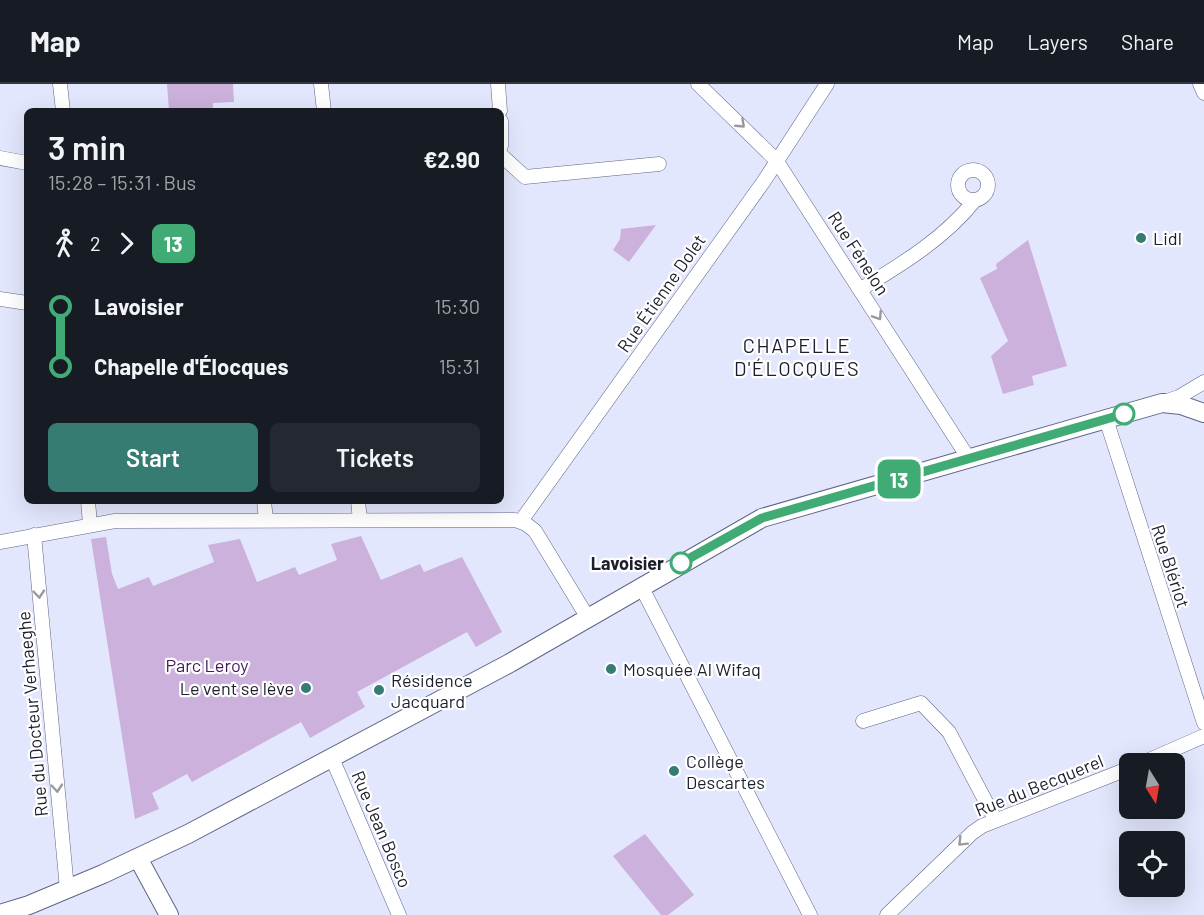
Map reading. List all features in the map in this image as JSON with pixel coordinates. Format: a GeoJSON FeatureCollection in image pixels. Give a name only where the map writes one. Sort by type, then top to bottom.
{"type":"FeatureCollection","features":[{"type":"Feature","properties":{"kind":"street"},"geometry":{"type":"LineString","coordinates":[[60,84],[63,108]]}},
{"type":"Feature","properties":{"kind":"street"},"geometry":{"type":"LineString","coordinates":[[321,84],[324,108]]}},
{"type":"Feature","properties":{"kind":"street"},"geometry":{"type":"LineString","coordinates":[[498,84],[500,108]]}},
{"type":"Feature","properties":{"kind":"street","name":"Rue Fénelon"},"geometry":{"type":"LineString","coordinates":[[698,84],[777,160],[969,459]]}},
{"type":"Feature","properties":{"kind":"street","name":"Rue Étienne Dolet"},"geometry":{"type":"LineString","coordinates":[[521,521],[777,160],[827,84]]}},
{"type":"Feature","properties":{"kind":"street"},"geometry":{"type":"LineString","coordinates":[[1200,84],[1204,93]]}},
{"type":"Feature","properties":{"kind":"street"},"geometry":{"type":"LineString","coordinates":[[0,158],[24,162]]}},
{"type":"Feature","properties":{"kind":"street"},"geometry":{"type":"LineString","coordinates":[[504,158],[525,177],[659,164]]}},
{"type":"Feature","properties":{"kind":"street"},"geometry":{"type":"LineString","coordinates":[[861,289],[912,257],[964,213],[975,200]]}},
{"type":"Feature","properties":{"kind":"street"},"geometry":{"type":"LineString","coordinates":[[0,299],[24,303]]}},
{"type":"Feature","properties":{"kind":"street"},"geometry":{"type":"LineString","coordinates":[[0,914],[67,889],[138,858],[332,758],[588,618],[736,531],[768,516],[1162,403],[1179,397],[1204,382]]}},
{"type":"Feature","properties":{"kind":"street"},"geometry":{"type":"LineString","coordinates":[[1162,403],[1181,405],[1204,413]]}},
{"type":"Feature","properties":{"kind":"street","name":"Rue Blériot"},"geometry":{"type":"LineString","coordinates":[[1106,419],[1204,723]]}},
{"type":"Feature","properties":{"kind":"street"},"geometry":{"type":"LineString","coordinates":[[88,504],[90,524]]}},
{"type":"Feature","properties":{"kind":"street"},"geometry":{"type":"LineString","coordinates":[[264,504],[266,520]]}},
{"type":"Feature","properties":{"kind":"street"},"geometry":{"type":"LineString","coordinates":[[358,504],[360,520]]}},
{"type":"Feature","properties":{"kind":"street"},"geometry":{"type":"LineString","coordinates":[[0,542],[115,521],[521,521],[539,537],[588,618]]}},
{"type":"Feature","properties":{"kind":"street","name":"Rue du Docteur Verhaeghe"},"geometry":{"type":"LineString","coordinates":[[34,535],[67,889]]}},
{"type":"Feature","properties":{"kind":"street"},"geometry":{"type":"LineString","coordinates":[[641,586],[810,915]]}},
{"type":"Feature","properties":{"kind":"street"},"geometry":{"type":"LineString","coordinates":[[863,721],[921,703],[949,732],[995,819]]}},
{"type":"Feature","properties":{"kind":"street"},"geometry":{"type":"LineString","coordinates":[[1165,753],[1204,736]]}},
{"type":"Feature","properties":{"kind":"street","name":"Rue Jean Bosco"},"geometry":{"type":"LineString","coordinates":[[332,758],[399,915]]}},
{"type":"Feature","properties":{"kind":"street","name":"Rue du Becquerel"},"geometry":{"type":"LineString","coordinates":[[887,915],[972,833],[995,819],[1119,772]]}},
{"type":"Feature","properties":{"kind":"street"},"geometry":{"type":"LineString","coordinates":[[138,858],[169,915]]}},
{"type":"Feature","properties":{"kind":"green space"},"geometry":{"type":"Polygon","coordinates":[[[167,84],[233,84],[234,102],[213,103],[213,108],[169,108],[167,84]]]}},
{"type":"Feature","properties":{"kind":"green space"},"geometry":{"type":"Polygon","coordinates":[[[656,225],[629,262],[613,250],[620,239],[621,229],[656,225]]]}},
{"type":"Feature","properties":{"kind":"green space"},"geometry":{"type":"Polygon","coordinates":[[[1028,240],[1067,366],[1032,376],[1034,385],[1003,394],[991,356],[1008,341],[980,278],[997,269],[996,264],[1028,240]]]}},
{"type":"Feature","properties":{"kind":"green space","name":"Parc Leroy"},"geometry":{"type":"Polygon","coordinates":[[[361,536],[381,580],[420,564],[424,572],[462,557],[502,632],[476,647],[467,632],[357,692],[365,707],[310,738],[301,722],[192,782],[187,774],[152,793],[159,809],[135,819],[91,539],[106,537],[112,574],[118,589],[149,577],[153,586],[214,562],[208,545],[240,539],[257,582],[295,567],[299,575],[337,560],[331,544],[361,536]]]}},
{"type":"Feature","properties":{"kind":"green space"},"geometry":{"type":"Polygon","coordinates":[[[645,834],[694,895],[668,915],[661,915],[613,856],[645,834]]]}},
{"type":"Feature","properties":{"kind":"bus line","name":"13"},"geometry":{"type":"LineString","coordinates":[[681,563],[762,518],[1124,414]]}},
{"type":"Feature","properties":{"kind":"place","name":"Lidl"},"geometry":{"type":"Point","coordinates":[1141,238]}},
{"type":"Feature","properties":{"kind":"place","name":"Lavoisier"},"geometry":{"type":"Point","coordinates":[681,563]}},
{"type":"Feature","properties":{"kind":"place","name":"Mosquée Al Wifaq"},"geometry":{"type":"Point","coordinates":[611,669]}},
{"type":"Feature","properties":{"kind":"place","name":"Le vent se lève"},"geometry":{"type":"Point","coordinates":[306,688]}},
{"type":"Feature","properties":{"kind":"place","name":"Résidence Jacquard"},"geometry":{"type":"Point","coordinates":[379,690]}},
{"type":"Feature","properties":{"kind":"place","name":"Collège Descartes"},"geometry":{"type":"Point","coordinates":[674,771]}},
{"type":"Feature","properties":{"kind":"district","name":"CHAPELLE D'ÉLOCQUES"},"geometry":{"type":"Point","coordinates":[797,356]}}]}
